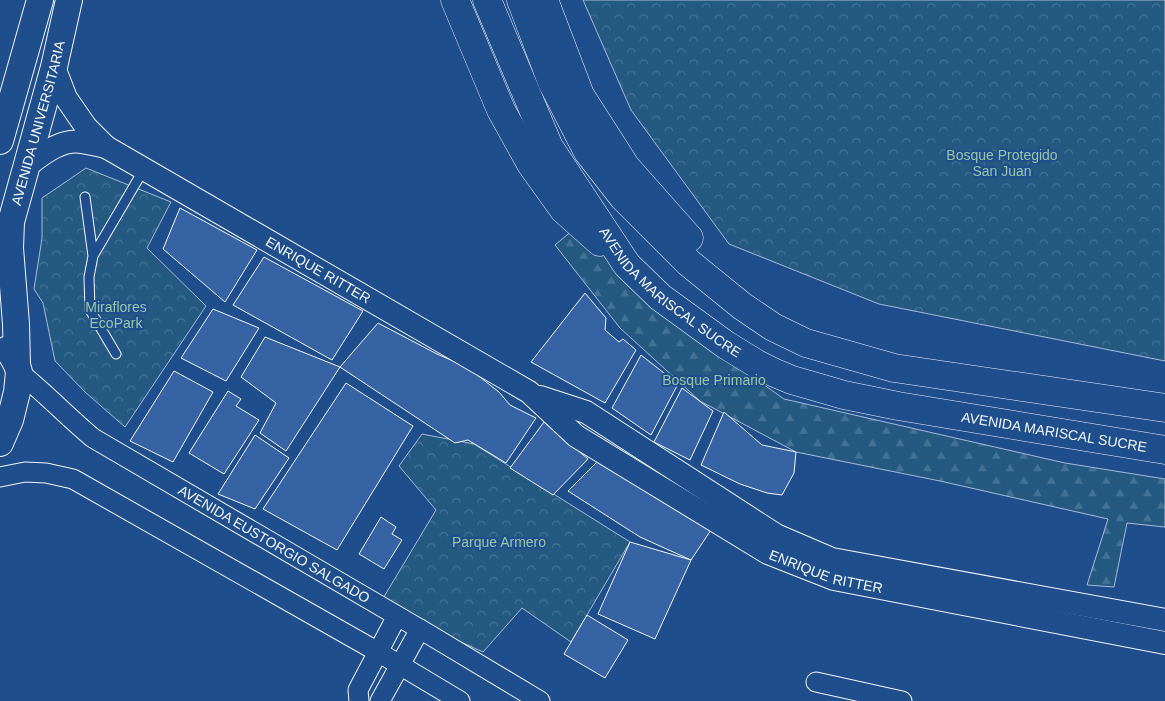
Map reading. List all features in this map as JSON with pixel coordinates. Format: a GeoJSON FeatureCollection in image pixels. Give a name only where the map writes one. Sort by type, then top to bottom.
{"type":"FeatureCollection","features":[{"type":"Feature","properties":{"kind":"main road"},"geometry":{"type":"LineString","coordinates":[[1,132],[40,0]]}},
{"type":"Feature","properties":{"kind":"main road","name":"AVENIDA UNIVERSITARIA"},"geometry":{"type":"LineString","coordinates":[[0,442],[10,420],[17,392],[16,324],[10,248],[12,222],[54,68],[69,0]]}},
{"type":"Feature","properties":{"kind":"main road"},"geometry":{"type":"LineString","coordinates":[[455,0],[501,110],[531,164],[564,210],[626,265]]}},
{"type":"Feature","properties":{"kind":"main road","name":"AVENIDA MARISCAL SUCRE"},"geometry":{"type":"LineString","coordinates":[[487,0],[549,147],[626,265],[660,297],[726,344],[757,364],[792,380],[844,395],[914,409],[1165,450]]}},
{"type":"Feature","properties":{"kind":"main road"},"geometry":{"type":"LineString","coordinates":[[521,0],[552,82],[588,152],[623,197],[689,263],[742,306],[773,327],[806,343],[894,368],[1165,408]]}},
{"type":"Feature","properties":{"kind":"main road"},"geometry":{"type":"LineString","coordinates":[[544,0],[580,95],[626,168],[680,229],[722,272],[794,320],[871,346],[962,364],[1057,392]]}},
{"type":"Feature","properties":{"kind":"main road"},"geometry":{"type":"LineString","coordinates":[[0,338],[18,368]]}},
{"type":"Feature","properties":{"kind":"main road"},"geometry":{"type":"LineString","coordinates":[[914,409],[920,372]]}},
{"type":"Feature","properties":{"kind":"street","name":"ENRIQUE RITTER"},"geometry":{"type":"LineString","coordinates":[[54,68],[66,98],[86,127],[106,147],[532,394],[586,412],[776,535],[832,559],[1165,620]]}},
{"type":"Feature","properties":{"kind":"street","name":"ENRIQUE RITTER"},"geometry":{"type":"LineString","coordinates":[[28,164],[50,148],[64,143],[80,141],[106,147]]}},
{"type":"Feature","properties":{"kind":"street","name":"AVENIDA EUSTORGIO SALGADO"},"geometry":{"type":"LineString","coordinates":[[18,368],[73,422],[93,438],[540,701]]}},
{"type":"Feature","properties":{"kind":"street","name":"ENRIQUE RITTER"},"geometry":{"type":"LineString","coordinates":[[532,394],[576,436],[768,553],[834,580],[1165,643]]}},
{"type":"Feature","properties":{"kind":"street"},"geometry":{"type":"LineString","coordinates":[[0,477],[25,472],[46,472],[73,479],[378,652],[460,701]]}},
{"type":"Feature","properties":{"kind":"street"},"geometry":{"type":"LineString","coordinates":[[359,701],[358,690],[398,616]]}},
{"type":"Feature","properties":{"kind":"street"},"geometry":{"type":"LineString","coordinates":[[380,701],[420,629]]}},
{"type":"Feature","properties":{"kind":"street"},"geometry":{"type":"LineString","coordinates":[[816,682],[902,701]]}},
{"type":"Feature","properties":{"kind":"lane"},"geometry":{"type":"LineString","coordinates":[[93,256],[144,169]]}},
{"type":"Feature","properties":{"kind":"lane"},"geometry":{"type":"LineString","coordinates":[[85,197],[93,256],[89,277],[90,310],[116,354]]}},
{"type":"Feature","properties":{"kind":"green space","name":"Bosque Protegido San Juan"},"geometry":{"type":"Polygon","coordinates":[[[583,0],[1165,0],[1165,361],[879,304],[729,244],[631,110],[583,0]]]}},
{"type":"Feature","properties":{"kind":"green space","name":"Miraflores EcoPark"},"geometry":{"type":"Polygon","coordinates":[[[86,168],[171,202],[147,248],[206,306],[125,427],[85,392],[55,361],[43,303],[34,289],[42,238],[42,198],[86,168]]]}},
{"type":"Feature","properties":{"kind":"green space","name":"Bosque Primario"},"geometry":{"type":"Polygon","coordinates":[[[579,225],[702,341],[784,399],[1065,463],[1165,479],[1165,527],[1127,523],[1114,587],[1087,585],[1108,519],[940,481],[796,452],[700,401],[620,328],[555,245],[579,225]]]}},
{"type":"Feature","properties":{"kind":"green space","name":"Parque Armero"},"geometry":{"type":"Polygon","coordinates":[[[422,434],[474,444],[630,542],[571,642],[522,608],[483,652],[379,605],[436,510],[399,466],[422,434]]]}},
{"type":"Feature","properties":{"kind":"building"},"geometry":{"type":"Polygon","coordinates":[[[180,208],[257,250],[225,302],[163,249],[180,208]]]}},
{"type":"Feature","properties":{"kind":"building"},"geometry":{"type":"Polygon","coordinates":[[[264,257],[363,311],[332,360],[233,305],[264,257]]]}},
{"type":"Feature","properties":{"kind":"building"},"geometry":{"type":"Polygon","coordinates":[[[585,293],[606,318],[605,330],[619,342],[623,339],[636,350],[605,403],[531,362],[585,293]]]}},
{"type":"Feature","properties":{"kind":"building"},"geometry":{"type":"Polygon","coordinates":[[[213,309],[259,328],[226,381],[181,358],[213,309]]]}},
{"type":"Feature","properties":{"kind":"building"},"geometry":{"type":"Polygon","coordinates":[[[378,323],[437,354],[467,367],[499,392],[510,405],[536,418],[506,463],[468,440],[455,443],[340,367],[378,323]]]}},
{"type":"Feature","properties":{"kind":"building"},"geometry":{"type":"Polygon","coordinates":[[[265,337],[340,367],[286,451],[260,433],[276,403],[241,377],[265,337]]]}},
{"type":"Feature","properties":{"kind":"building"},"geometry":{"type":"Polygon","coordinates":[[[641,355],[678,384],[651,435],[612,408],[641,355]]]}},
{"type":"Feature","properties":{"kind":"building"},"geometry":{"type":"Polygon","coordinates":[[[174,371],[213,392],[173,462],[130,441],[174,371]]]}},
{"type":"Feature","properties":{"kind":"building"},"geometry":{"type":"Polygon","coordinates":[[[346,383],[413,426],[337,550],[263,509],[346,383]]]}},
{"type":"Feature","properties":{"kind":"building"},"geometry":{"type":"Polygon","coordinates":[[[682,388],[713,411],[690,460],[654,442],[682,388]]]}},
{"type":"Feature","properties":{"kind":"building"},"geometry":{"type":"Polygon","coordinates":[[[228,391],[241,399],[236,406],[259,420],[224,474],[189,453],[228,391]]]}},
{"type":"Feature","properties":{"kind":"building"},"geometry":{"type":"Polygon","coordinates":[[[724,412],[762,445],[796,452],[794,473],[782,495],[767,493],[740,484],[701,465],[724,412]]]}},
{"type":"Feature","properties":{"kind":"building"},"geometry":{"type":"Polygon","coordinates":[[[544,422],[588,459],[553,495],[510,468],[544,422]]]}},
{"type":"Feature","properties":{"kind":"building"},"geometry":{"type":"Polygon","coordinates":[[[255,435],[289,458],[255,509],[218,494],[255,435]]]}},
{"type":"Feature","properties":{"kind":"building"},"geometry":{"type":"Polygon","coordinates":[[[597,462],[711,530],[691,560],[640,537],[568,491],[597,462]]]}},
{"type":"Feature","properties":{"kind":"building"},"geometry":{"type":"Polygon","coordinates":[[[381,517],[396,527],[392,534],[402,540],[384,569],[359,554],[381,517]]]}},
{"type":"Feature","properties":{"kind":"building"},"geometry":{"type":"Polygon","coordinates":[[[630,542],[691,560],[655,639],[598,614],[630,542]]]}},
{"type":"Feature","properties":{"kind":"building"},"geometry":{"type":"Polygon","coordinates":[[[587,615],[628,640],[605,678],[564,654],[587,615]]]}}]}
